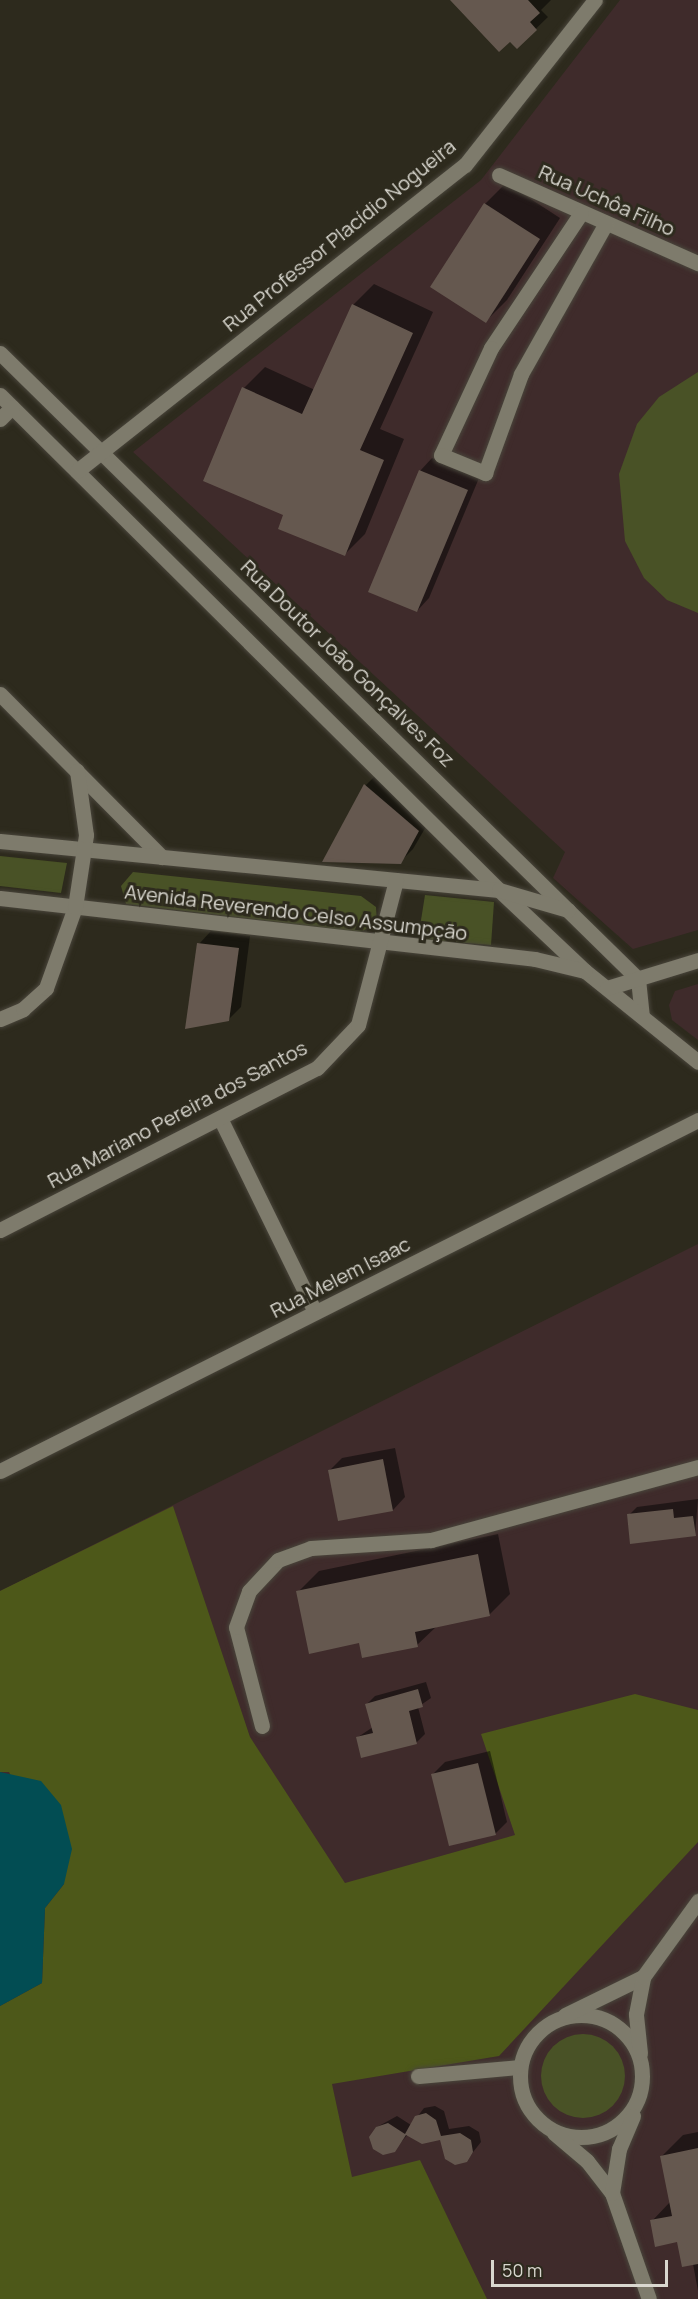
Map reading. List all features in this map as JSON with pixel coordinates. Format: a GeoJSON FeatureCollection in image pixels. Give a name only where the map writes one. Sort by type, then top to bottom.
{"type":"FeatureCollection","features":[{"type":"Feature","properties":{"kind":"street","name":"Rua Professor Placídio Nogueira"},"geometry":{"type":"LineString","coordinates":[[77,471],[99,451],[465,165],[595,0]]}},
{"type":"Feature","properties":{"kind":"street","name":"Rua Uchôa Filho"},"geometry":{"type":"LineString","coordinates":[[499,175],[581,213],[698,262]]}},
{"type":"Feature","properties":{"kind":"street"},"geometry":{"type":"LineString","coordinates":[[581,213],[491,348],[441,455],[485,473],[521,374],[606,223]]}},
{"type":"Feature","properties":{"kind":"street","name":"Rua Doutor João Gonçalves Foz"},"geometry":{"type":"LineString","coordinates":[[0,353],[638,979]]}},
{"type":"Feature","properties":{"kind":"street"},"geometry":{"type":"LineString","coordinates":[[0,395],[500,890],[585,971],[698,1062]]}},
{"type":"Feature","properties":{"kind":"street"},"geometry":{"type":"LineString","coordinates":[[0,419],[12,407]]}},
{"type":"Feature","properties":{"kind":"street"},"geometry":{"type":"LineString","coordinates":[[0,694],[162,857]]}},
{"type":"Feature","properties":{"kind":"street"},"geometry":{"type":"LineString","coordinates":[[0,1019],[23,1009],[46,988],[75,907],[83,849],[85,802],[77,771]]}},
{"type":"Feature","properties":{"kind":"street","name":"Avenida Reverendo Celso Assumpção"},"geometry":{"type":"LineString","coordinates":[[0,841],[500,890],[571,911]]}},
{"type":"Feature","properties":{"kind":"street","name":"Rua Mariano Pereira dos Santos"},"geometry":{"type":"LineString","coordinates":[[0,1230],[317,1068],[342,1046],[358,1025],[382,945],[396,880]]}},
{"type":"Feature","properties":{"kind":"street","name":"Avenida Reverendo Celso Assumpção"},"geometry":{"type":"LineString","coordinates":[[0,898],[382,945],[535,959],[585,971]]}},
{"type":"Feature","properties":{"kind":"street"},"geometry":{"type":"LineString","coordinates":[[607,988],[698,960]]}},
{"type":"Feature","properties":{"kind":"street"},"geometry":{"type":"LineString","coordinates":[[638,979],[642,1016]]}},
{"type":"Feature","properties":{"kind":"street"},"geometry":{"type":"LineString","coordinates":[[220,1118],[315,1312]]}},
{"type":"Feature","properties":{"kind":"street","name":"Rua Melem Isaac"},"geometry":{"type":"LineString","coordinates":[[0,1471],[698,1120]]}},
{"type":"Feature","properties":{"kind":"street"},"geometry":{"type":"LineString","coordinates":[[262,1726],[236,1627],[249,1591],[278,1560],[311,1548],[431,1540],[698,1467]]}},
{"type":"Feature","properties":{"kind":"street"},"geometry":{"type":"LineString","coordinates":[[612,2193],[619,2149],[644,2080],[636,2014],[643,1977],[698,1901]]}},
{"type":"Feature","properties":{"kind":"street"},"geometry":{"type":"LineString","coordinates":[[643,1977],[560,2017],[532,2037],[519,2067],[520,2089],[531,2114],[587,2161],[612,2193],[648,2299]]}},
{"type":"Feature","properties":{"kind":"street"},"geometry":{"type":"LineString","coordinates":[[560,2017],[594,2015],[626,2032],[641,2056]]}},
{"type":"Feature","properties":{"kind":"street"},"geometry":{"type":"LineString","coordinates":[[418,2076],[519,2067]]}},
{"type":"Feature","properties":{"kind":"street"},"geometry":{"type":"LineString","coordinates":[[554,2133],[587,2138],[615,2129],[637,2104]]}},
{"type":"Feature","properties":{"kind":"shaded area"},"geometry":{"type":"Polygon","coordinates":[[[620,0],[698,0],[698,930],[633,949],[553,878],[565,852],[133,452],[481,180],[620,0]]]}},
{"type":"Feature","properties":{"kind":"shaded area"},"geometry":{"type":"Polygon","coordinates":[[[698,984],[698,1040],[672,1020],[669,1005],[675,991],[698,984]]]}},
{"type":"Feature","properties":{"kind":"shaded area"},"geometry":{"type":"Polygon","coordinates":[[[698,1244],[698,2299],[0,2299],[0,1591],[698,1244]]]}},
{"type":"Feature","properties":{"kind":"green space"},"geometry":{"type":"Polygon","coordinates":[[[698,372],[698,613],[667,600],[644,578],[625,541],[619,474],[637,424],[659,397],[698,372]]]}},
{"type":"Feature","properties":{"kind":"green space"},"geometry":{"type":"Polygon","coordinates":[[[0,856],[67,863],[61,893],[0,886],[0,856]]]}},
{"type":"Feature","properties":{"kind":"green space"},"geometry":{"type":"Polygon","coordinates":[[[133,872],[361,896],[376,907],[377,924],[360,932],[126,904],[121,886],[133,872]]]}},
{"type":"Feature","properties":{"kind":"green space"},"geometry":{"type":"Polygon","coordinates":[[[425,895],[494,902],[491,945],[418,939],[425,895]]]}},
{"type":"Feature","properties":{"kind":"green space"},"geometry":{"type":"Polygon","coordinates":[[[173,1506],[250,1737],[345,1883],[515,1835],[481,1734],[635,1694],[698,1710],[698,1842],[499,2056],[332,2084],[352,2177],[420,2160],[487,2299],[0,2299],[0,2006],[42,1983],[45,1908],[64,1884],[9,1772],[0,1772],[0,1591],[173,1506]]]}},
{"type":"Feature","properties":{"kind":"green space"},"geometry":{"type":"Polygon","coordinates":[[[583,2034],[606,2041],[618,2053],[625,2076],[618,2099],[606,2111],[583,2118],[560,2111],[548,2099],[541,2076],[548,2053],[560,2041],[583,2034]]]}},
{"type":"Feature","properties":{"kind":"water"},"geometry":{"type":"Polygon","coordinates":[[[0,1772],[41,1781],[61,1805],[72,1849],[64,1884],[45,1908],[42,1983],[0,2006],[0,1772]]]}},
{"type":"Feature","properties":{"kind":"building"},"geometry":{"type":"Polygon","coordinates":[[[450,0],[528,0],[540,13],[530,22],[537,30],[517,49],[510,42],[499,52],[450,0]]]}},
{"type":"Feature","properties":{"kind":"building"},"geometry":{"type":"Polygon","coordinates":[[[484,203],[540,239],[486,323],[430,287],[484,203]]]}},
{"type":"Feature","properties":{"kind":"building"},"geometry":{"type":"Polygon","coordinates":[[[352,304],[413,333],[360,450],[384,460],[345,556],[278,529],[283,515],[203,481],[242,387],[302,414],[352,304]]]}},
{"type":"Feature","properties":{"kind":"building"},"geometry":{"type":"Polygon","coordinates":[[[419,470],[468,490],[417,612],[368,592],[419,470]]]}},
{"type":"Feature","properties":{"kind":"building"},"geometry":{"type":"Polygon","coordinates":[[[364,784],[419,831],[401,864],[322,862],[364,784]]]}},
{"type":"Feature","properties":{"kind":"building"},"geometry":{"type":"Polygon","coordinates":[[[197,943],[239,948],[229,1021],[185,1029],[197,943]]]}},
{"type":"Feature","properties":{"kind":"building"},"geometry":{"type":"Polygon","coordinates":[[[383,1459],[393,1511],[338,1521],[328,1470],[383,1459]]]}},
{"type":"Feature","properties":{"kind":"building"},"geometry":{"type":"Polygon","coordinates":[[[673,1509],[674,1518],[693,1516],[696,1536],[630,1544],[627,1514],[673,1509]]]}},
{"type":"Feature","properties":{"kind":"building"},"geometry":{"type":"Polygon","coordinates":[[[478,1554],[490,1616],[415,1632],[418,1647],[362,1658],[359,1643],[309,1654],[296,1591],[478,1554]]]}},
{"type":"Feature","properties":{"kind":"building"},"geometry":{"type":"Polygon","coordinates":[[[418,1689],[423,1707],[409,1711],[417,1744],[361,1758],[356,1737],[373,1733],[365,1704],[418,1689]]]}},
{"type":"Feature","properties":{"kind":"building"},"geometry":{"type":"Polygon","coordinates":[[[478,1763],[496,1835],[449,1846],[431,1774],[478,1763]]]}},
{"type":"Feature","properties":{"kind":"building"},"geometry":{"type":"Polygon","coordinates":[[[426,2113],[436,2120],[441,2136],[460,2133],[471,2140],[473,2152],[467,2162],[455,2165],[445,2159],[440,2140],[422,2144],[406,2135],[395,2152],[383,2155],[373,2149],[369,2137],[376,2127],[388,2123],[405,2134],[415,2116],[426,2113]]]}},
{"type":"Feature","properties":{"kind":"building"},"geometry":{"type":"Polygon","coordinates":[[[698,2148],[698,2264],[682,2267],[677,2242],[655,2247],[650,2220],[672,2216],[660,2156],[698,2148]]]}}]}
